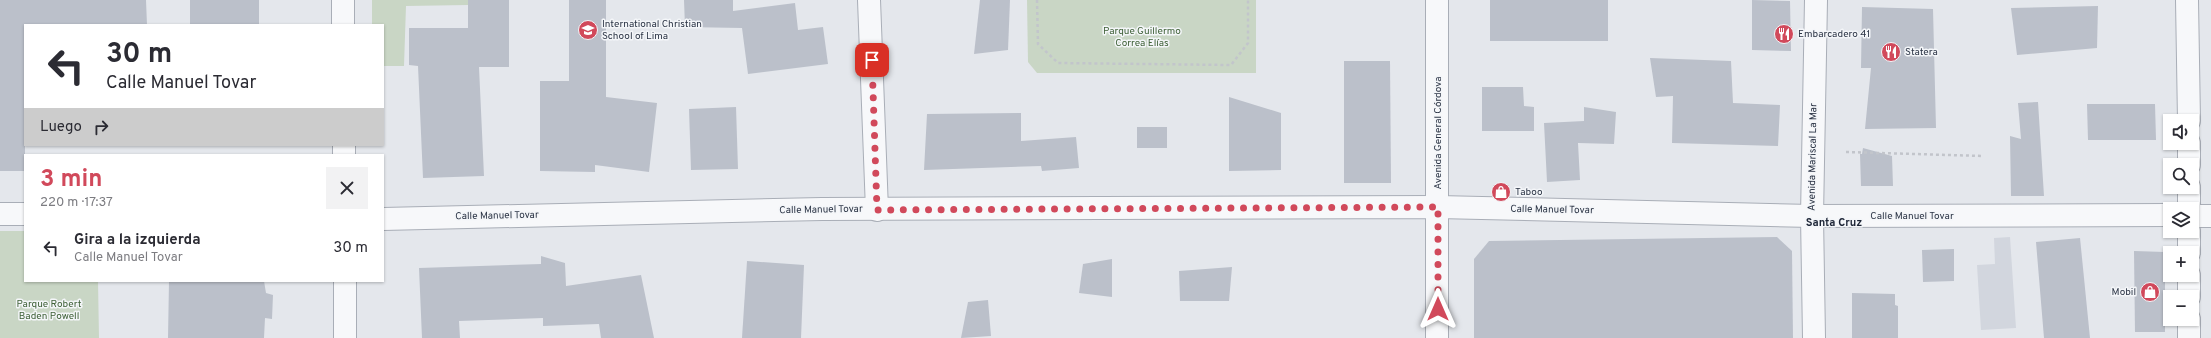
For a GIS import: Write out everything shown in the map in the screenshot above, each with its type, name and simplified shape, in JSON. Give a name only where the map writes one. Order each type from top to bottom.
[{"type":"street","points":[[343,0],[343,24]]},
{"type":"street","points":[[869,0],[877,210]]},
{"type":"street","name":"Avenida General Córdova","points":[[1437,0],[1437,338]]},
{"type":"street","name":"Avenida Mariscal La Mar","points":[[1814,338],[1812,216],[1816,0]]},
{"type":"street","points":[[2187,0],[2188,114]]},
{"type":"street","name":"Calle Manuel Tovar","points":[[384,219],[877,210],[1438,207],[1812,216],[2163,215]]},
{"type":"street","points":[[0,214],[24,214]]},
{"type":"street","points":[[2199,216],[2211,216]]},
{"type":"street","points":[[345,282],[345,338]]},
{"type":"street","points":[[2189,326],[2189,338]]},
{"type":"path","points":[[1038,0],[1038,44],[1058,63],[1231,65],[1248,44],[1248,0]]},
{"type":"path","points":[[1846,152],[1983,156]]},
{"type":"shaded area","points":[[2010,237],[2016,328],[1981,330],[1977,265],[1995,264],[1994,238]]},
{"type":"green space","points":[[372,0],[468,0],[468,5],[406,6],[404,66],[384,66],[384,24],[372,24]]},
{"type":"green space","name":"Parque Guillermo Correa Elías","points":[[1027,0],[1256,0],[1256,73],[1037,73],[1028,62]]},
{"type":"green space","name":"Parque Robert Baden Powell","points":[[0,231],[24,231],[24,282],[98,282],[99,338],[0,338]]},
{"type":"building","points":[[0,0],[146,0],[147,24],[24,24],[24,171],[0,171]]},
{"type":"building","points":[[190,0],[259,0],[259,24],[190,24]]},
{"type":"building","points":[[468,0],[509,0],[509,67],[479,67],[484,176],[423,178],[418,66],[409,65],[409,28],[468,28]]},
{"type":"building","points":[[569,0],[606,0],[606,97],[657,103],[649,172],[595,165],[595,172],[540,171],[540,81],[569,81]]},
{"type":"building","points":[[684,0],[733,0],[733,11],[795,3],[798,30],[823,27],[828,64],[748,74],[742,28],[685,27]]},
{"type":"building","points":[[980,0],[1010,0],[1008,50],[974,54]]},
{"type":"building","points":[[1490,0],[1608,0],[1608,41],[1490,41]]},
{"type":"building","points":[[1752,0],[1790,1],[1791,51],[1752,50]]},
{"type":"building","points":[[2098,6],[2097,48],[2017,55],[2011,8]]},
{"type":"building","points":[[1862,7],[1933,9],[1936,128],[1865,129],[1871,68],[1861,68]]},
{"type":"building","points":[[1650,58],[1731,61],[1733,103],[1780,105],[1778,146],[1672,143],[1673,96],[1656,97]]},
{"type":"building","points":[[1344,61],[1390,61],[1391,183],[1344,183]]},
{"type":"building","points":[[1482,87],[1523,87],[1524,106],[1534,107],[1534,131],[1482,131]]},
{"type":"building","points":[[1229,97],[1281,113],[1281,170],[1229,171]]},
{"type":"building","points":[[2038,102],[2044,196],[2011,196],[2010,136],[2021,139],[2018,103]]},
{"type":"building","points":[[2087,104],[2155,104],[2156,140],[2088,140]]},
{"type":"building","points":[[736,107],[738,169],[691,170],[689,109]]},
{"type":"building","points":[[1584,107],[1616,112],[1614,144],[1578,143],[1580,180],[1547,182],[1544,123],[1584,121]]},
{"type":"building","points":[[1021,113],[1021,141],[1076,137],[1079,168],[1042,171],[1041,166],[924,170],[927,114]]},
{"type":"building","points":[[1137,127],[1167,127],[1167,148],[1137,148]]},
{"type":"building","points":[[1863,148],[1892,156],[1893,186],[1861,186],[1860,154],[1862,154]]},
{"type":"building","points":[[1777,237],[1792,251],[1793,338],[1474,338],[1474,259],[1489,241]]},
{"type":"building","points":[[2080,238],[2090,338],[2044,338],[2036,242]]},
{"type":"building","points":[[1954,249],[1954,281],[1923,282],[1922,250]]},
{"type":"building","name":"Mobil","points":[[2134,251],[2163,252],[2163,282],[2165,282],[2165,290],[2163,290],[2163,326],[2165,326],[2165,332],[2135,332]]},
{"type":"building","points":[[541,256],[565,263],[566,286],[641,275],[654,338],[601,338],[599,324],[543,326],[543,318],[459,321],[460,338],[422,338],[419,268],[541,264]]},
{"type":"building","points":[[1112,259],[1112,297],[1079,293],[1083,264]]},
{"type":"building","points":[[747,261],[804,265],[801,338],[742,338]]},
{"type":"building","points":[[1232,267],[1229,301],[1180,301],[1179,271]]},
{"type":"building","points":[[169,282],[264,282],[266,293],[273,295],[272,319],[265,318],[264,338],[168,338]]},
{"type":"building","points":[[1852,293],[1895,294],[1895,305],[1898,306],[1898,338],[1852,338]]},
{"type":"building","points":[[988,300],[991,336],[961,338],[968,302]]},
{"type":"place","name":"International Christian School of Lima","points":[[588,30]]},
{"type":"place","name":"Embarcadero 41","points":[[1784,34]]},
{"type":"place","name":"Statera","points":[[1891,52]]},
{"type":"place","name":"Taboo","points":[[1501,192]]},
{"type":"place","name":"Mobil","points":[[2150,292]]},
{"type":"district","name":"Santa Cruz","points":[[1834,223]]},
{"type":"route","points":[[872,60],[877,210],[1438,207],[1438,309]]}]
